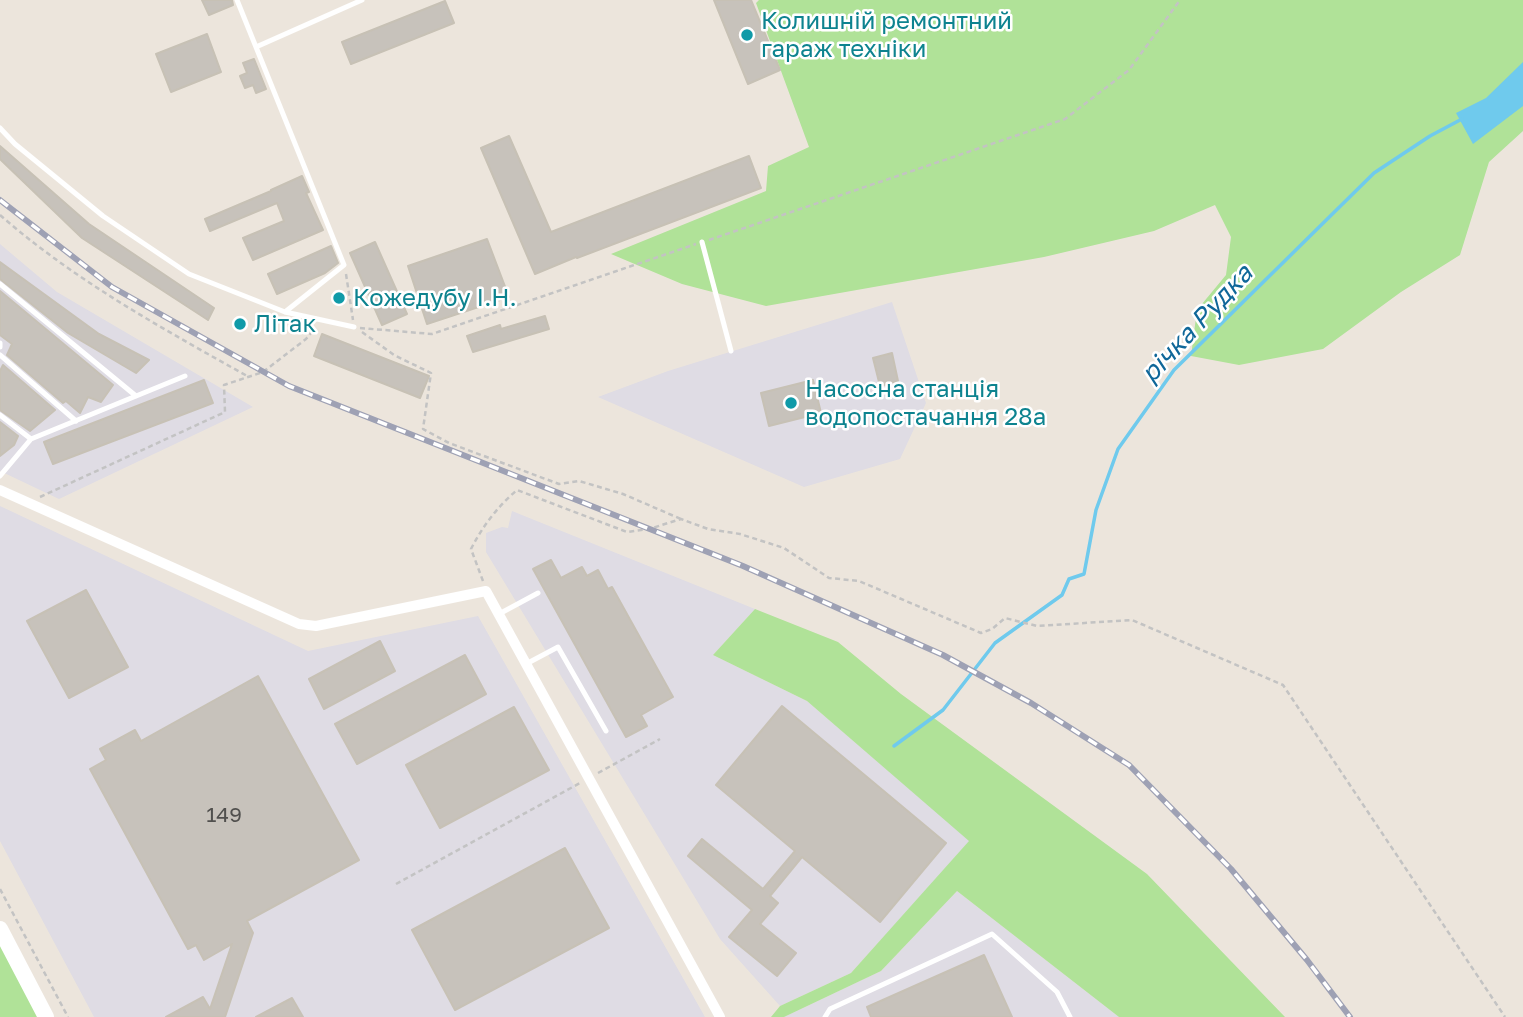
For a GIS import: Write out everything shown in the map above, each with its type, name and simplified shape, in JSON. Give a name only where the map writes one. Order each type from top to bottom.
[{"type":"main road","points":[[0,929],[46,1017]]},
{"type":"street","points":[[0,490],[299,624],[316,626],[486,591],[719,1016]]},
{"type":"lane","points":[[237,0],[344,265],[285,312]]},
{"type":"lane","points":[[256,47],[362,0]]},
{"type":"lane","points":[[0,128],[15,144],[103,216],[189,274],[285,312],[354,327]]},
{"type":"lane","points":[[702,242],[731,351]]},
{"type":"lane","points":[[0,284],[136,396]]},
{"type":"lane","points":[[0,355],[76,421]]},
{"type":"lane","points":[[0,476],[31,439],[185,376]]},
{"type":"lane","points":[[0,415],[31,439]]},
{"type":"lane","points":[[499,614],[538,593]]},
{"type":"lane","points":[[526,664],[558,648],[606,731]]},
{"type":"lane","points":[[825,1017],[830,1009],[992,934],[1057,992],[1070,1017]]},
{"type":"path","points":[[354,327],[432,334],[1065,119],[1129,70],[1180,0]]},
{"type":"path","points":[[0,215],[30,241],[154,324],[249,377]]},
{"type":"path","points":[[344,265],[354,327],[394,355],[430,373],[423,429],[449,443],[559,484],[579,481],[623,494],[708,529],[740,534],[784,548],[829,578],[859,581],[981,633],[992,629],[1005,618],[1037,626],[1132,620],[1283,685],[1504,1017]]},
{"type":"path","points":[[27,503],[225,412],[224,385],[264,372],[306,339],[322,320]]},
{"type":"path","points":[[486,591],[471,549],[478,535],[505,500],[517,490],[627,532],[649,529],[681,519]]},
{"type":"path","points":[[396,884],[660,739]]},
{"type":"path","points":[[0,889],[68,1017]]},
{"type":"shaded area","points":[[0,244],[57,292],[253,407],[59,499],[0,471]]},
{"type":"shaded area","points":[[892,302],[926,403],[900,459],[804,487],[598,397],[668,371]]},
{"type":"shaded area","points":[[0,506],[308,651],[478,616],[705,1017],[94,1017],[0,841]]},
{"type":"shaded area","points":[[512,511],[755,609],[713,655],[807,701],[970,841],[851,973],[780,1006],[720,939],[486,552],[486,533],[502,527],[508,528]]},
{"type":"shaded area","points":[[957,891],[1119,1017],[784,1017],[881,971]]},
{"type":"green space","points":[[759,0],[1523,0],[1523,131],[1489,162],[1460,255],[1401,292],[1323,349],[1239,365],[1191,356],[1197,310],[1226,275],[1231,237],[1215,205],[1154,231],[1044,257],[766,306],[682,284],[611,254],[766,191],[768,166],[809,147],[756,3]]},
{"type":"green space","points":[[755,609],[838,642],[901,694],[1147,874],[1285,1017],[1119,1017],[957,891],[881,971],[784,1017],[771,1017],[780,1006],[851,973],[969,841],[807,701],[713,655]]},
{"type":"green space","points":[[0,944],[38,1017],[0,1017]]},
{"type":"water","points":[[1523,62],[1523,106],[1473,144],[1456,113],[1486,98]]},
{"type":"building","points":[[202,0],[232,0],[233,5],[209,15]]},
{"type":"building","name":"Колишній ремонтний гараж техніки","points":[[714,0],[751,0],[780,70],[748,84]]},
{"type":"building","points":[[445,1],[454,23],[351,64],[342,42]]},
{"type":"building","points":[[207,34],[221,72],[171,92],[156,54]]},
{"type":"building","points":[[254,59],[266,89],[256,93],[253,85],[245,88],[240,76],[247,73],[243,63]]},
{"type":"building","points":[[509,136],[551,232],[749,156],[761,188],[535,274],[481,148]]},
{"type":"building","points":[[0,146],[89,224],[214,308],[208,320],[82,238],[0,159]]},
{"type":"building","points":[[302,176],[309,192],[306,193],[323,230],[253,260],[243,238],[284,221],[277,203],[210,231],[205,219]]},
{"type":"building","points":[[487,239],[509,297],[427,324],[408,266]]},
{"type":"building","points":[[375,242],[407,314],[382,325],[350,253]]},
{"type":"building","points":[[331,246],[338,263],[325,273],[277,294],[268,274]]},
{"type":"building","points":[[0,262],[99,334],[149,360],[136,373],[68,333],[0,279]]},
{"type":"building","points":[[0,291],[113,385],[101,402],[88,397],[80,413],[66,401],[63,403],[7,355],[12,344],[0,335]]},
{"type":"building","points":[[545,316],[549,329],[473,352],[467,336],[500,325],[501,329]]},
{"type":"building","points":[[322,334],[429,376],[420,398],[314,356]]},
{"type":"building","points":[[892,353],[898,381],[880,386],[873,358]]},
{"type":"building","points":[[3,365],[55,410],[30,431],[0,410],[0,371]]},
{"type":"building","points":[[204,380],[213,403],[53,464],[44,442]]},
{"type":"building","name":"Насосна станція водопостачання 28а","points":[[813,380],[821,413],[769,426],[761,393]]},
{"type":"building","points":[[0,422],[18,436],[14,445],[0,456]]},
{"type":"building","points":[[551,560],[561,578],[582,567],[587,576],[598,570],[608,589],[612,587],[673,697],[641,715],[647,726],[626,737],[533,569]]},
{"type":"building","points":[[86,590],[128,667],[69,698],[27,621]]},
{"type":"building","points":[[380,641],[395,671],[324,709],[309,679]]},
{"type":"building","points":[[465,655],[486,694],[357,764],[335,724]]},
{"type":"building","points":[[258,676],[359,860],[247,921],[253,933],[225,1017],[166,1017],[203,997],[210,1009],[232,944],[204,960],[196,945],[188,949],[90,769],[106,760],[100,749],[135,730],[141,741]]},
{"type":"building","points":[[782,706],[946,843],[880,922],[802,857],[770,896],[778,903],[760,924],[796,953],[777,976],[729,937],[752,910],[688,856],[702,839],[763,889],[795,851],[716,785]]},
{"type":"building","points":[[514,707],[549,770],[440,828],[406,765]]},
{"type":"building","points":[[565,848],[609,928],[455,1010],[412,930]]},
{"type":"building","points":[[984,955],[1012,1017],[871,1017],[867,1007]]},
{"type":"building","points":[[292,998],[303,1017],[256,1017]]},
{"type":"waterway","name":"річка Рудка","points":[[894,746],[943,710],[995,643],[1062,595],[1069,579],[1084,574],[1096,510],[1118,449],[1174,370],[1374,173],[1430,136],[1462,119]]},
{"type":"railway","points":[[0,200],[112,287],[289,386],[743,566],[943,655],[1031,703],[1129,765],[1231,869],[1307,960],[1350,1017]]},
{"type":"place","name":"Колишній ремонтний гараж техніки","points":[[747,35]]},
{"type":"place","name":"Кожедубу І.Н.","points":[[339,298]]},
{"type":"place","name":"Літак","points":[[240,324]]},
{"type":"place","name":"Насосна станція водопостачання 28а","points":[[791,403]]}]
